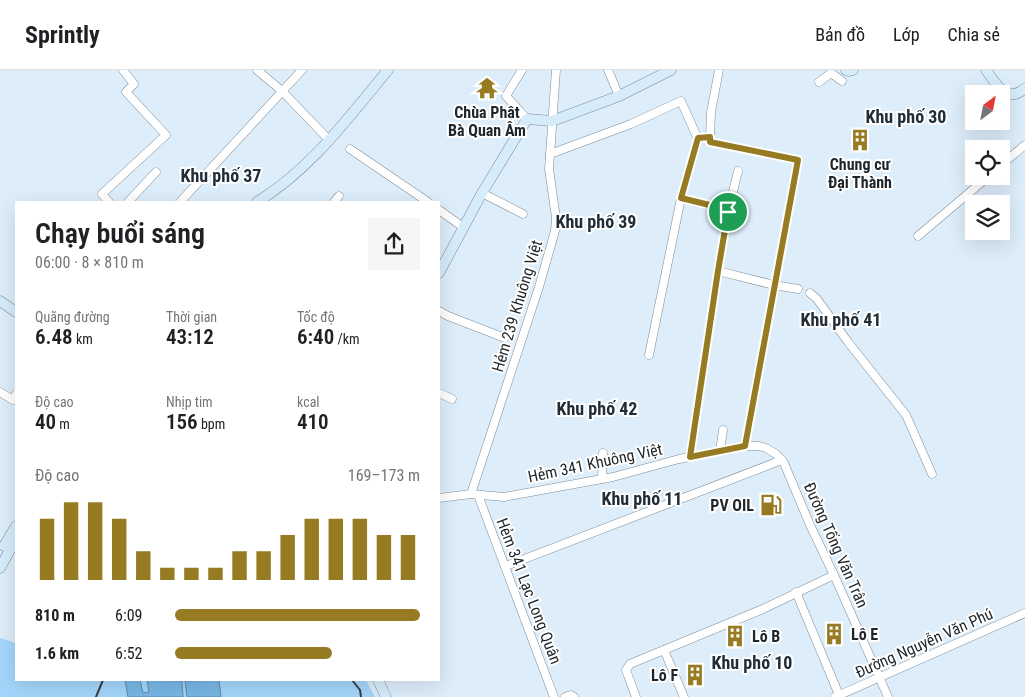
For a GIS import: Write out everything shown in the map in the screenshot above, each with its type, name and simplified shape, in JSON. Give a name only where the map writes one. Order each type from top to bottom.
[{"type":"street","points":[[108,201],[102,194],[166,135],[126,92],[134,84],[123,70]]},
{"type":"street","points":[[257,70],[337,136]]},
{"type":"street","points":[[181,201],[302,70]]},
{"type":"street","points":[[259,201],[282,187],[337,136],[388,70]]},
{"type":"street","points":[[268,201],[295,182],[395,70]]},
{"type":"street","points":[[522,70],[506,96],[527,119],[552,120],[619,96],[672,70]]},
{"type":"street","name":"Hẻm 239 Khuông Việt","points":[[474,495],[555,231],[556,218],[549,169],[556,70]]},
{"type":"street","points":[[608,70],[619,96]]},
{"type":"street","points":[[719,70],[711,112],[710,142],[798,160],[745,446]]},
{"type":"street","points":[[846,70],[853,70]]},
{"type":"street","points":[[986,70],[995,82],[1011,96],[1019,94],[1025,88]]},
{"type":"street","points":[[819,82],[831,73],[842,81]]},
{"type":"street","points":[[550,154],[631,124],[681,100],[698,138],[681,198],[649,355]]},
{"type":"street","points":[[440,267],[527,119]]},
{"type":"street","points":[[698,138],[710,137]]},
{"type":"street","points":[[1010,158],[1025,145]]},
{"type":"street","points":[[350,149],[427,201]]},
{"type":"street","points":[[690,457],[718,271],[728,212],[738,171]]},
{"type":"street","points":[[129,201],[156,172]]},
{"type":"street","points":[[918,236],[978,185]]},
{"type":"street","points":[[482,194],[523,214]]},
{"type":"street","points":[[681,198],[726,209],[728,212]]},
{"type":"street","points":[[440,211],[463,227]]},
{"type":"street","points":[[718,271],[798,289]]},
{"type":"street","points":[[810,293],[817,299],[848,342],[906,415],[932,474]]},
{"type":"street","points":[[0,301],[15,310]]},
{"type":"street","points":[[440,312],[505,338]]},
{"type":"street","points":[[0,392],[13,400],[15,396]]},
{"type":"street","points":[[440,393],[452,399]]},
{"type":"street","points":[[720,451],[722,430]]},
{"type":"street","name":"Hẻm 341 Khuông Việt","points":[[440,498],[474,495],[504,497],[602,479],[690,457],[745,446],[766,448],[782,460]]},
{"type":"street","points":[[602,479],[603,453]]},
{"type":"street","points":[[506,566],[782,460]]},
{"type":"street","name":"Đường Tống Văn Trân","points":[[782,460],[888,697]]},
{"type":"street","name":"Hẻm 341 Lạc Long Quân","points":[[474,495],[506,566],[554,697]]},
{"type":"street","points":[[0,554],[15,528]]},
{"type":"street","points":[[0,568],[15,541]]},
{"type":"street","points":[[636,697],[627,676],[626,667],[630,664],[763,609],[834,575]]},
{"type":"street","points":[[796,592],[837,696]]},
{"type":"street","name":"Đường Nguyễn Văn Phú","points":[[837,696],[1025,613]]},
{"type":"street","points":[[664,650],[684,697]]},
{"type":"street","points":[[378,681],[386,697]]},
{"type":"street","points":[[565,697],[571,695],[574,697]]},
{"type":"shaded area","points":[[0,638],[15,643],[15,681],[367,681],[375,697],[0,697]]},
{"type":"shaded area","points":[[125,681],[140,681],[143,693],[149,692],[147,681],[182,681],[183,697],[128,697]]},
{"type":"shaded area","points":[[185,681],[219,681],[221,697],[187,697]]},
{"type":"railway","points":[[96,697],[103,681]]},
{"type":"railway","points":[[353,681],[360,690],[361,697]]},
{"type":"place","name":"Chùa Phật Bà Quan Âm","points":[[487,88]]},
{"type":"place","name":"Chung cư Đại Thành","points":[[860,140]]},
{"type":"place","name":"PV OIL","points":[[771,505]]},
{"type":"place","name":"Lô E","points":[[834,634]]},
{"type":"place","name":"Lô B","points":[[735,636]]},
{"type":"place","name":"Lô F","points":[[695,675]]},
{"type":"district","name":"Khu phố 30","points":[[906,116]]},
{"type":"district","name":"Khu phố 37","points":[[221,175]]},
{"type":"district","name":"Khu phố 39","points":[[596,221]]},
{"type":"district","name":"Khu phố 41","points":[[841,319]]},
{"type":"district","name":"Khu phố 42","points":[[597,408]]},
{"type":"district","name":"Khu phố 11","points":[[642,498]]},
{"type":"district","name":"Khu phố 10","points":[[752,662]]},
{"type":"route","points":[[710,137],[710,142],[798,160],[745,446],[690,457],[728,212],[726,209],[681,198],[698,138],[710,137]]}]
